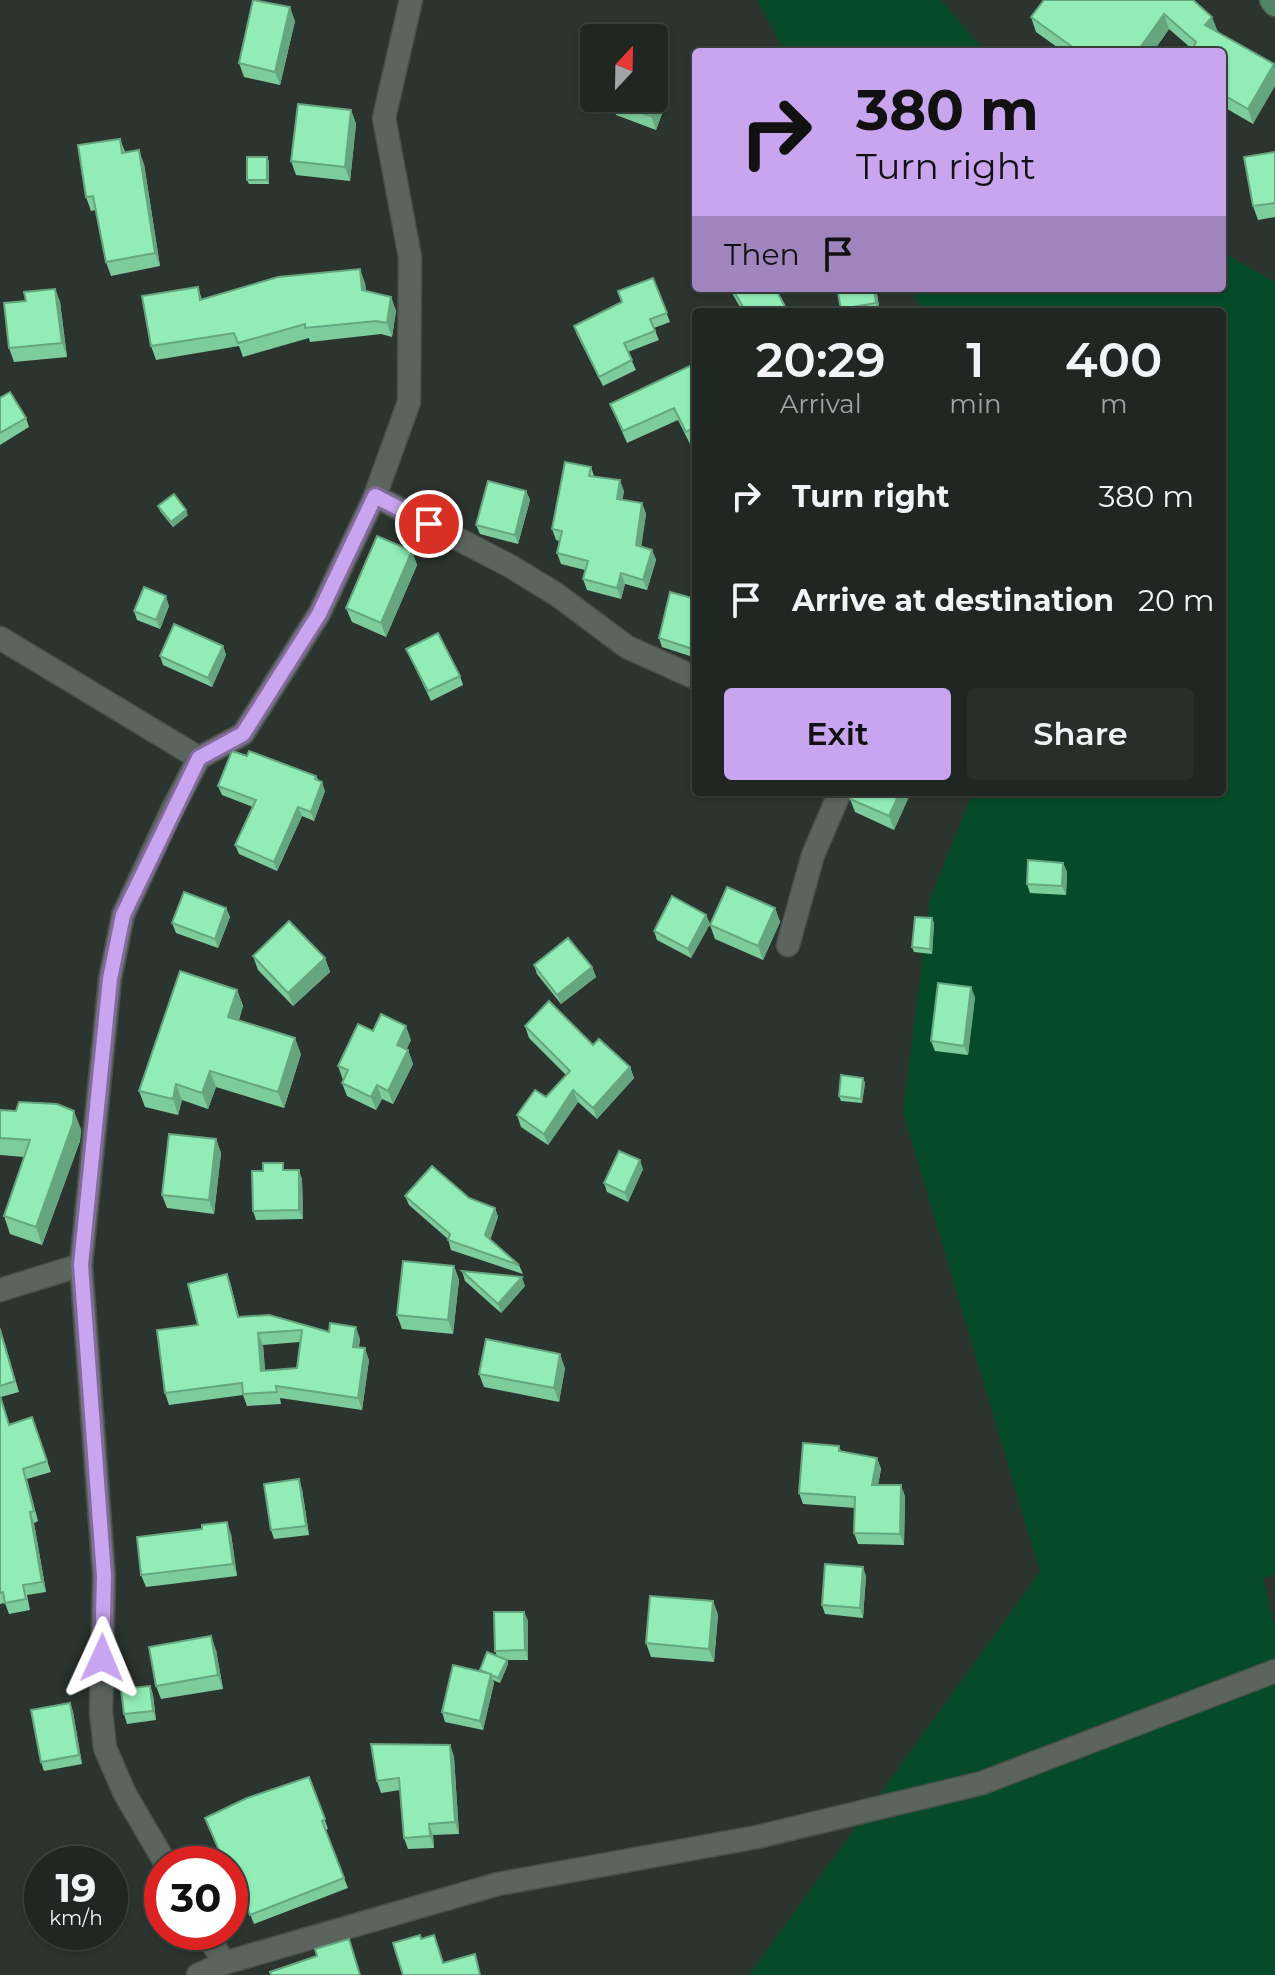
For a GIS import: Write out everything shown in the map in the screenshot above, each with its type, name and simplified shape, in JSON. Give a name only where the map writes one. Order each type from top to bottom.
[{"type":"street","points":[[155,1846],[125,1794],[105,1748],[101,1712],[104,1576],[81,1265],[110,979],[123,915],[199,758],[243,734],[319,614],[375,496],[409,402],[410,257],[384,118],[411,0]]},
{"type":"street","points":[[375,496],[510,566],[556,594],[627,647],[692,676]]},
{"type":"street","points":[[0,638],[199,758]]},
{"type":"street","points":[[788,945],[813,855],[838,796]]},
{"type":"street","points":[[0,1290],[81,1265]]},
{"type":"street","points":[[198,1975],[224,1963],[498,1884],[757,1837],[982,1783],[1275,1671]]},
{"type":"street","points":[[216,1950],[224,1963]]},
{"type":"green space","points":[[757,0],[941,0],[982,48],[783,48]]},
{"type":"green space","points":[[1226,254],[1275,282],[1275,1574],[1263,1578],[1275,1629],[1275,1975],[749,1975],[1040,1572],[903,1112],[930,899],[971,796],[1226,796],[1226,308],[921,308],[912,292],[1226,292]]},
{"type":"building","points":[[253,0],[290,7],[275,72],[239,63]]},
{"type":"building","points":[[1044,0],[1193,0],[1212,17],[1205,25],[1274,64],[1248,109],[1226,96],[1226,48],[1193,48],[1196,42],[1164,14],[1140,48],[1074,48],[1031,17]]},
{"type":"building","points":[[298,104],[351,110],[345,167],[291,161]]},
{"type":"building","points":[[120,139],[122,153],[139,150],[155,253],[106,262],[93,196],[86,197],[78,145]]},
{"type":"building","points":[[1275,152],[1275,203],[1253,206],[1244,157]]},
{"type":"building","points":[[247,157],[267,157],[267,180],[247,180]]},
{"type":"building","points":[[360,269],[362,290],[391,297],[387,323],[376,321],[305,328],[305,324],[238,343],[234,333],[151,346],[142,296],[198,287],[200,300],[278,277]]},
{"type":"building","points":[[653,278],[667,313],[650,319],[655,331],[624,343],[632,360],[599,377],[574,326],[622,302],[618,291]]},
{"type":"building","points":[[55,289],[62,343],[9,348],[4,303],[26,301],[24,292]]},
{"type":"building","points":[[734,292],[777,292],[786,308],[744,308]]},
{"type":"building","points":[[838,292],[875,292],[876,303],[841,308]]},
{"type":"building","points":[[692,365],[692,429],[686,432],[674,408],[623,431],[610,404]]},
{"type":"building","points":[[10,392],[26,418],[0,433],[0,398]]},
{"type":"building","points":[[565,462],[591,467],[589,476],[620,480],[617,499],[642,503],[636,545],[652,550],[643,580],[621,573],[617,588],[583,579],[588,561],[557,553],[562,531],[552,529]]},
{"type":"building","points":[[488,481],[526,491],[515,535],[476,525]]},
{"type":"building","points":[[174,494],[186,510],[171,522],[158,506]]},
{"type":"building","points":[[377,536],[412,551],[381,623],[346,608]]},
{"type":"building","points":[[144,587],[166,596],[156,620],[134,611]]},
{"type":"building","points":[[670,592],[692,598],[692,649],[659,638]]},
{"type":"building","points":[[174,624],[223,646],[208,678],[160,656]]},
{"type":"building","points":[[438,633],[460,676],[428,691],[406,649]]},
{"type":"building","points":[[232,751],[247,756],[249,751],[316,776],[315,779],[322,782],[311,812],[298,807],[274,862],[235,845],[256,800],[218,786]]},
{"type":"building","points":[[851,796],[898,796],[889,816],[850,799]]},
{"type":"building","points":[[1028,860],[1063,863],[1062,886],[1027,884]]},
{"type":"building","points":[[727,887],[775,908],[758,946],[710,925]]},
{"type":"building","points":[[184,892],[226,908],[215,939],[172,923]]},
{"type":"building","points":[[672,896],[706,915],[688,949],[654,931]]},
{"type":"building","points":[[915,917],[932,918],[930,949],[912,947]]},
{"type":"building","points":[[289,921],[325,958],[288,993],[253,956]]},
{"type":"building","points":[[568,938],[592,967],[557,995],[534,965]]},
{"type":"building","points":[[180,971],[237,990],[228,1017],[295,1038],[278,1092],[210,1071],[202,1093],[176,1084],[173,1099],[139,1091]]},
{"type":"building","points":[[938,983],[971,987],[964,1046],[931,1041]]},
{"type":"building","points":[[549,1001],[593,1045],[599,1039],[630,1067],[593,1108],[573,1090],[544,1134],[517,1115],[535,1090],[546,1097],[570,1071],[525,1026]]},
{"type":"building","points":[[381,1014],[406,1026],[397,1045],[408,1050],[388,1091],[377,1085],[371,1097],[342,1083],[348,1070],[338,1066],[358,1024],[373,1031]]},
{"type":"building","points":[[841,1075],[863,1078],[861,1099],[839,1096]]},
{"type":"building","points":[[19,1102],[57,1104],[74,1111],[73,1123],[36,1227],[4,1216],[30,1140],[0,1138],[0,1110],[16,1111]]},
{"type":"building","points":[[169,1134],[216,1139],[209,1200],[162,1195]]},
{"type":"building","points":[[619,1151],[640,1160],[625,1193],[604,1183]]},
{"type":"building","points":[[263,1163],[283,1163],[283,1170],[299,1170],[299,1210],[253,1211],[252,1171],[263,1171]]},
{"type":"building","points":[[432,1166],[469,1198],[495,1208],[485,1235],[519,1265],[448,1240],[450,1234],[405,1196]]},
{"type":"building","points":[[403,1261],[454,1266],[448,1320],[397,1315]]},
{"type":"building","points":[[462,1271],[522,1277],[498,1304]]},
{"type":"building","points":[[227,1274],[238,1317],[269,1315],[329,1332],[330,1323],[356,1327],[353,1347],[365,1348],[358,1398],[276,1386],[277,1392],[243,1394],[242,1383],[165,1393],[157,1330],[198,1325],[188,1284]],"holes":[[[302,1330],[297,1368],[261,1371],[258,1333]]]},
{"type":"building","points":[[0,1330],[15,1381],[0,1386]]},
{"type":"building","points":[[486,1339],[560,1354],[554,1388],[479,1374]]},
{"type":"building","points":[[0,1396],[9,1425],[32,1417],[47,1461],[23,1469],[34,1511],[30,1512],[42,1582],[23,1585],[26,1599],[5,1603],[3,1592],[0,1593]]},
{"type":"building","points":[[803,1443],[839,1446],[839,1451],[877,1458],[872,1485],[901,1485],[900,1534],[854,1533],[855,1497],[799,1493]]},
{"type":"building","points":[[299,1479],[306,1526],[271,1530],[264,1484]]},
{"type":"building","points":[[227,1522],[233,1564],[141,1575],[137,1537],[202,1529],[202,1525]]},
{"type":"building","points":[[825,1564],[863,1567],[860,1608],[822,1605]]},
{"type":"building","points":[[650,1596],[713,1601],[709,1649],[646,1643]]},
{"type":"building","points":[[494,1612],[524,1612],[525,1650],[495,1651]]},
{"type":"building","points":[[211,1636],[218,1675],[156,1686],[149,1647]]},
{"type":"building","points":[[487,1652],[507,1660],[498,1678],[480,1670]]},
{"type":"building","points":[[453,1665],[491,1674],[480,1721],[442,1712]]},
{"type":"building","points":[[150,1686],[153,1711],[124,1714],[121,1689]]},
{"type":"building","points":[[70,1703],[79,1755],[41,1762],[31,1710]]},
{"type":"building","points":[[371,1744],[450,1745],[455,1822],[429,1824],[430,1836],[404,1838],[399,1778],[377,1781]]},
{"type":"building","points":[[309,1777],[344,1878],[250,1915],[248,1846],[217,1846],[205,1818],[247,1798]]},
{"type":"building","points":[[420,1935],[421,1939],[434,1935],[443,1963],[475,1954],[480,1975],[403,1975],[393,1943]]},
{"type":"building","points":[[349,1939],[360,1975],[271,1975],[270,1972],[317,1956],[315,1949]]},
{"type":"route","points":[[102,1658],[104,1576],[81,1265],[110,979],[123,915],[199,758],[243,734],[319,614],[375,496],[429,524]]}]
